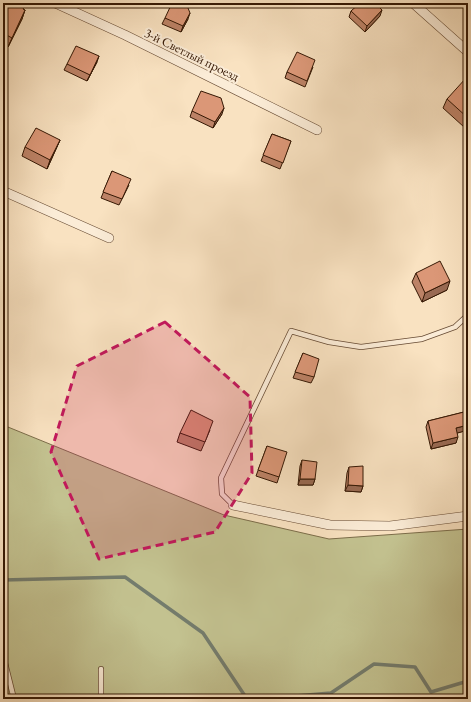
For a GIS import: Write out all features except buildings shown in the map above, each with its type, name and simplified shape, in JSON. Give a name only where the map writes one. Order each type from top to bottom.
[{"type":"street","name":"3-й Светлый проезд","points":[[55,3],[125,35],[318,130]]},
{"type":"street","points":[[413,3],[468,52]]},
{"type":"street","points":[[3,190],[109,238]]},
{"type":"street","points":[[233,505],[330,525],[390,526],[468,516]]},
{"type":"lane","points":[[233,505],[222,494],[221,478],[291,331],[328,342],[361,347],[422,339],[455,327],[468,315]]},
{"type":"lane","points":[[3,655],[14,699]]},
{"type":"lane","points":[[101,669],[102,699]]},
{"type":"highlighted area","points":[[165,322],[250,397],[252,473],[215,532],[99,559],[51,452],[77,366]]},
{"type":"shaded area","points":[[3,425],[224,515],[329,539],[468,529],[468,699],[3,699]]},
{"type":"waterway","points":[[3,580],[125,577],[203,633],[247,699]]},
{"type":"waterway","points":[[260,699],[331,693],[374,664],[415,667],[431,692],[468,681]]}]
